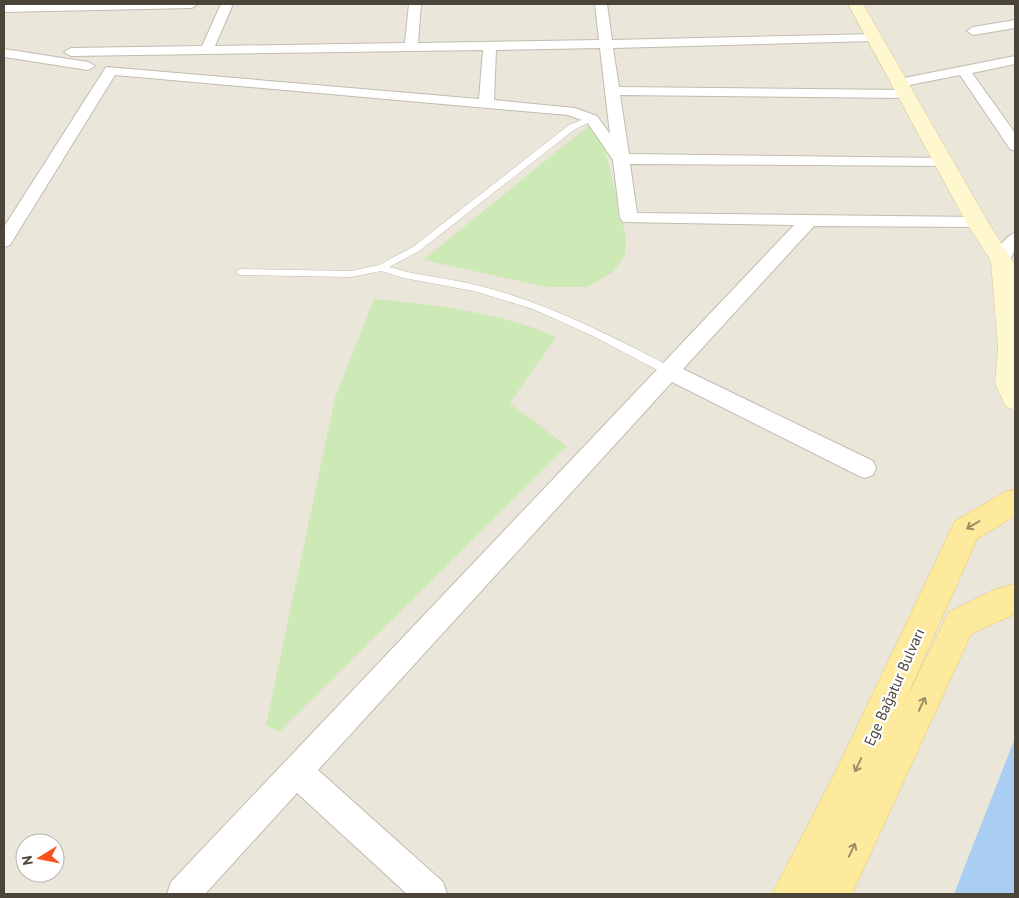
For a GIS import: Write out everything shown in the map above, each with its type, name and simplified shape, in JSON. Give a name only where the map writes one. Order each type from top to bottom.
[{"type":"main road","points":[[855,4],[977,222],[1015,282]]},
{"type":"main road","points":[[1001,258],[1010,348],[1008,383],[1015,400]]},
{"type":"main road","name":"Ege Bağatur Bulvarı","points":[[792,894],[849,784],[966,530],[1015,501]]},
{"type":"main road","points":[[831,894],[960,623],[1008,600],[1015,599]]},
{"type":"street","points":[[4,8],[192,4]]},
{"type":"street","points":[[207,50],[227,4]]},
{"type":"street","points":[[411,47],[415,4]]},
{"type":"street","points":[[601,4],[629,218],[977,222]]},
{"type":"street","points":[[973,31],[1015,24]]},
{"type":"street","points":[[71,52],[606,44],[873,37]]},
{"type":"street","points":[[486,104],[490,46]]},
{"type":"street","points":[[4,54],[111,70],[570,111],[592,119],[621,159]]},
{"type":"street","points":[[612,91],[902,88],[963,70],[1015,60]]},
{"type":"street","points":[[4,241],[111,70]]},
{"type":"street","points":[[963,70],[1004,127],[1015,146]]},
{"type":"street","points":[[621,159],[944,163]]},
{"type":"street","points":[[184,894],[809,220]]},
{"type":"street","points":[[1001,258],[1015,239]]},
{"type":"street","points":[[669,371],[865,468]]},
{"type":"street","points":[[296,772],[431,894]]},
{"type":"lane","points":[[241,272],[351,274],[381,268],[416,250],[572,127],[592,119]]},
{"type":"lane","points":[[381,268],[404,275],[475,288],[536,307],[597,333],[669,371]]},
{"type":"shaded area","points":[[4,4],[1015,4],[1015,894],[4,894]]},
{"type":"green space","points":[[587,127],[600,128],[626,237],[625,255],[613,272],[587,287],[547,287],[423,260]]},
{"type":"green space","points":[[374,299],[467,311],[513,321],[556,337],[510,403],[567,446],[279,732],[266,725],[335,398]]},
{"type":"water","points":[[1015,738],[1015,894],[954,894]]}]
